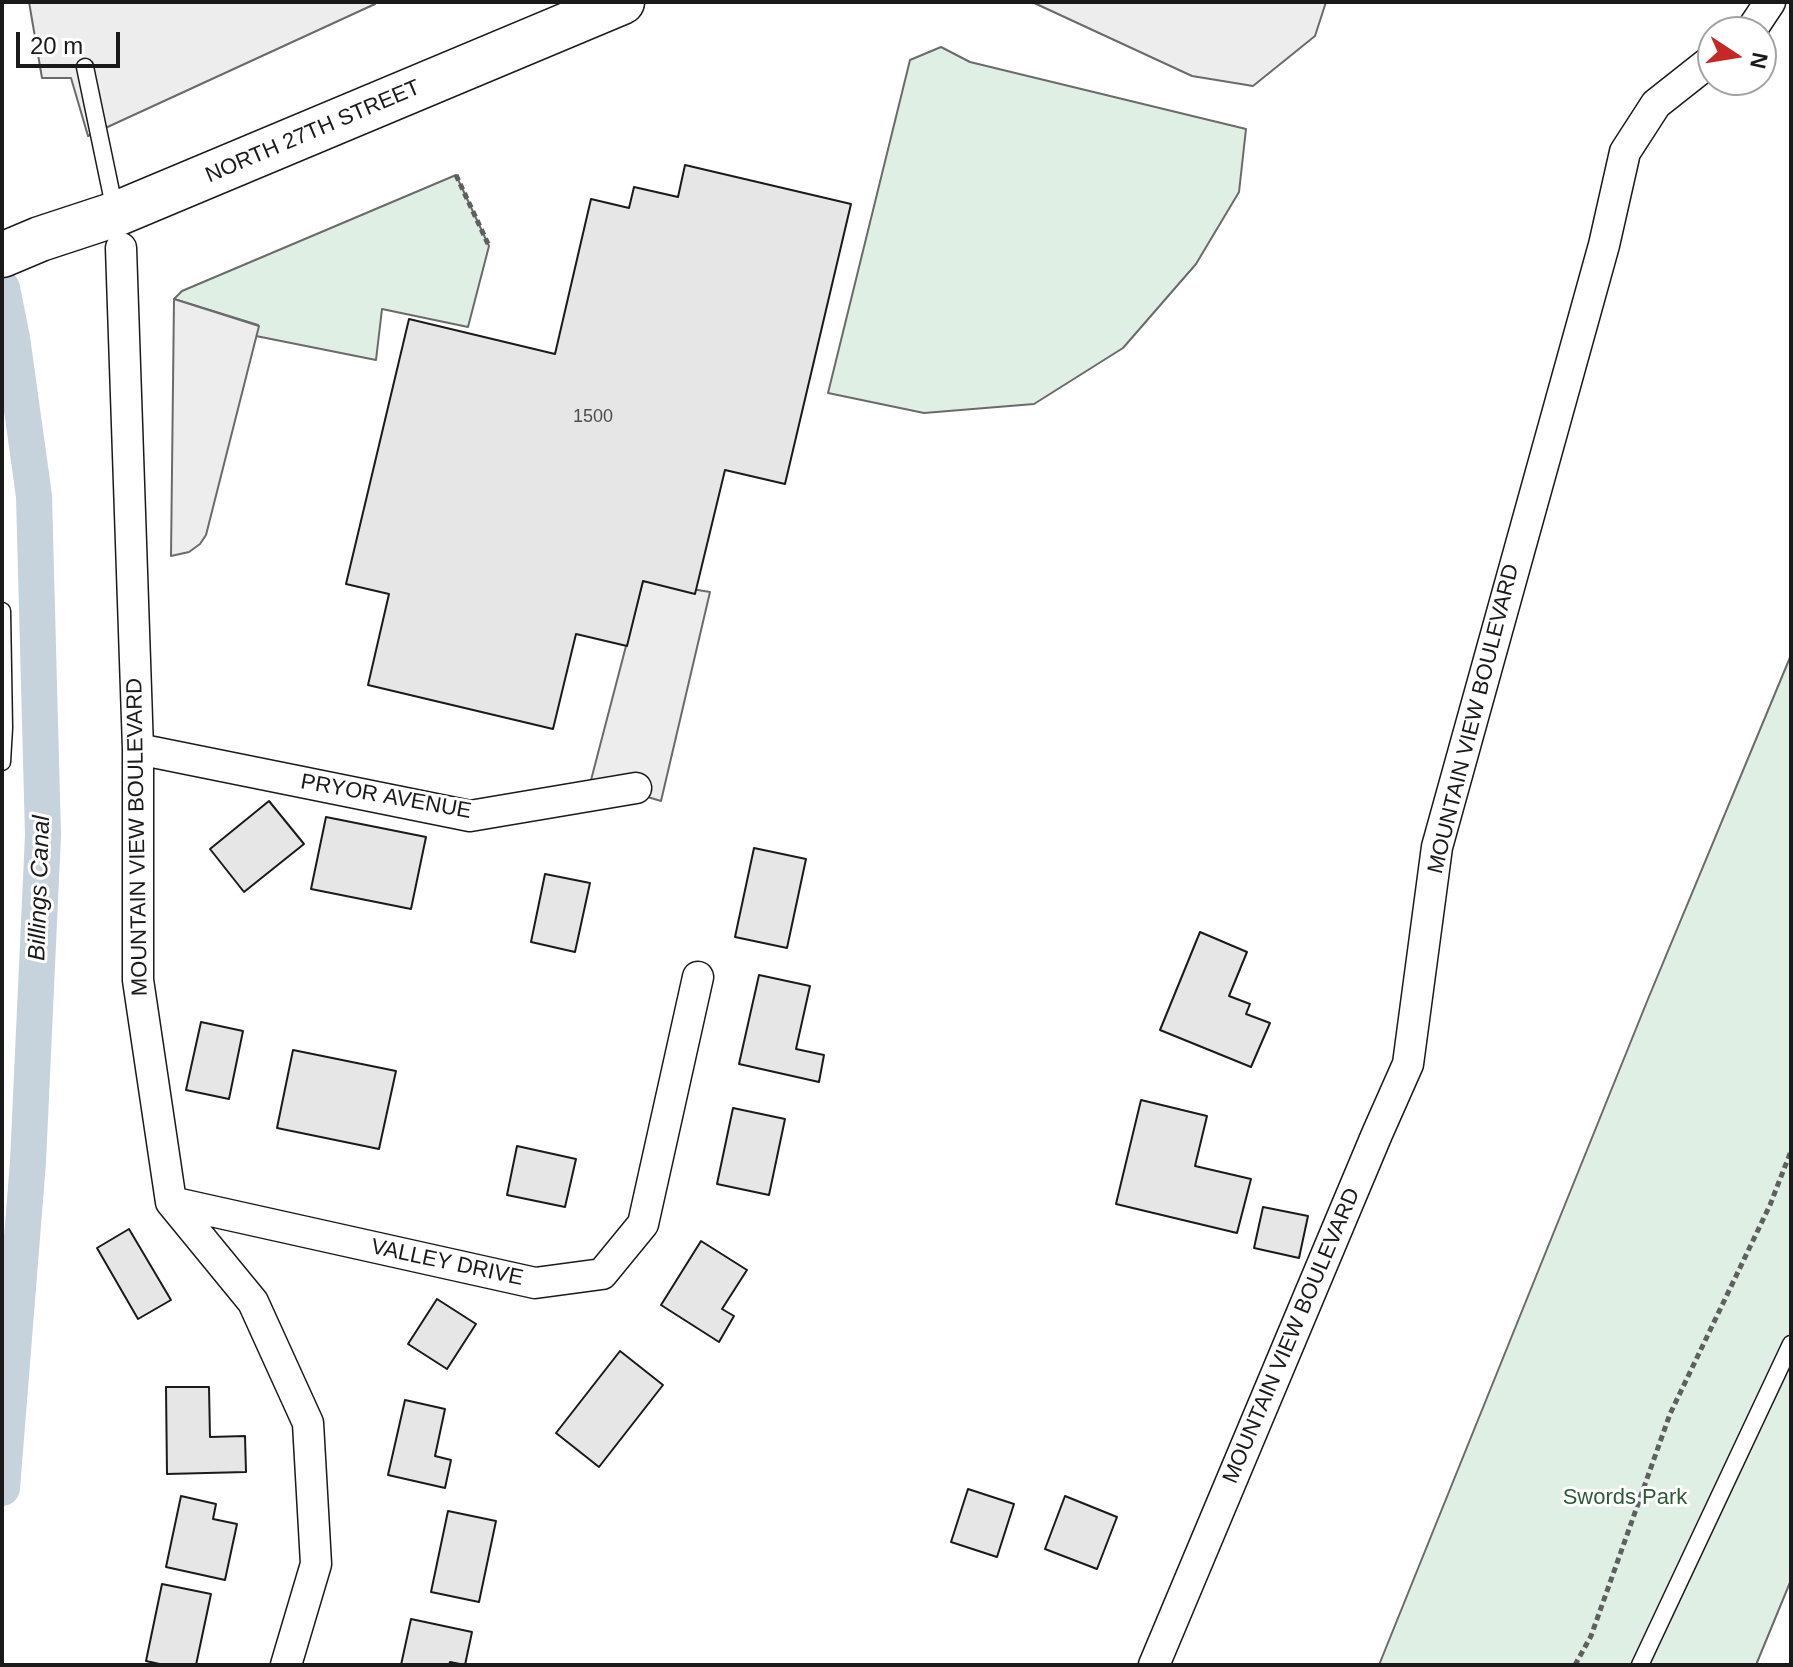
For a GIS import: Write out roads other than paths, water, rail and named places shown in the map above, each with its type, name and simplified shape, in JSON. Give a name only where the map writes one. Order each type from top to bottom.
[{"type":"main road","name":"NORTH 27TH STREET","points":[[21,247],[118,231],[622,2]]},
{"type":"street","name":"MOUNTAIN VIEW BOULEVARD","points":[[1154,1665],[1408,1064],[1437,847],[1604,245],[1625,152],[1656,104],[1697,72]]},
{"type":"street","name":"MOUNTAIN VIEW BOULEVARD","points":[[118,231],[138,749],[138,980],[171,1202]]},
{"type":"street","name":"PRYOR AVENUE","points":[[138,749],[470,816],[636,788]]},
{"type":"street","name":"VALLEY DRIVE","points":[[171,1202],[535,1283],[602,1274],[643,1224],[698,977]]},
{"type":"street","points":[[171,1202],[253,1302],[308,1423],[316,1564],[286,1665]]},
{"type":"lane","points":[[85,67],[118,231]]},
{"type":"lane","points":[[2,611],[2,762]]},
{"type":"lane","points":[[1640,1665],[1791,1344]]},
{"type":"waterway","name":"Billings Canal","points":[[2,288],[34,496],[43,835],[28,1162],[2,1488]]},
{"type":"park label","name":"Swords Park","points":[[1625,1498]]}]
